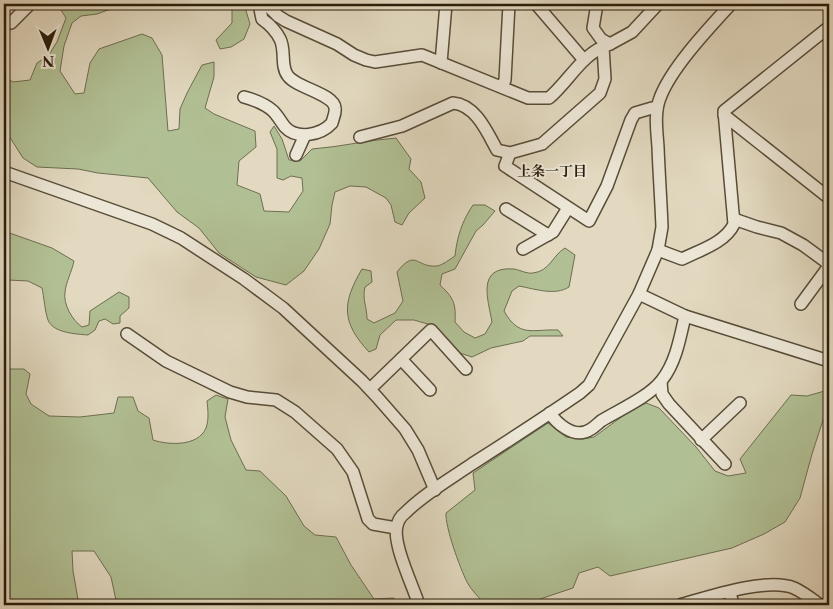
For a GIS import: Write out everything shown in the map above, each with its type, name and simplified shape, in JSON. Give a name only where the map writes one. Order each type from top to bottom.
[{"type":"street","points":[[4,23],[11,22],[30,4]]},
{"type":"street","points":[[244,97],[257,101],[270,109],[290,131],[304,136],[332,123],[335,109],[334,103],[328,98],[292,80],[287,75],[282,42],[271,26],[262,19],[260,4]]},
{"type":"street","points":[[266,4],[286,21],[337,44],[366,60],[375,62],[422,55],[528,98],[549,98],[584,60],[632,32],[658,4]]},
{"type":"street","points":[[441,63],[446,4]]},
{"type":"street","points":[[502,87],[505,80],[509,4]]},
{"type":"street","points":[[536,4],[584,60]]},
{"type":"street","points":[[360,137],[402,126],[453,103],[467,107],[483,126],[498,150],[510,153],[542,144],[600,93],[605,79],[606,46],[593,28],[597,4]]},
{"type":"street","points":[[419,605],[400,551],[396,528],[403,515],[435,490],[550,414],[589,385],[639,294],[658,250],[662,227],[657,108],[660,98],[673,74],[730,4]]},
{"type":"street","points":[[658,250],[682,259],[723,238],[731,231],[734,219],[724,111],[829,27]]},
{"type":"street","points":[[510,153],[505,166],[589,221],[607,186],[635,113],[657,108]]},
{"type":"street","points":[[724,115],[829,198]]},
{"type":"street","points":[[296,155],[304,136]]},
{"type":"street","points":[[7,173],[143,221],[181,238],[224,265],[283,308],[370,389],[405,429],[418,450],[435,490]]},
{"type":"street","points":[[522,249],[553,232],[568,208]]},
{"type":"street","points":[[506,209],[548,235]]},
{"type":"street","points":[[734,219],[780,233],[803,244],[829,265],[801,304]]},
{"type":"street","points":[[639,294],[685,316],[829,362]]},
{"type":"street","points":[[550,414],[562,427],[584,432],[634,402],[661,382],[671,365],[680,339],[685,316]]},
{"type":"street","points":[[370,389],[431,330],[466,369]]},
{"type":"street","points":[[127,334],[166,361],[230,392],[247,397],[276,400],[295,412],[337,449],[353,472],[368,519],[373,524],[396,528]]},
{"type":"street","points":[[401,359],[430,390]]},
{"type":"street","points":[[661,382],[662,394],[701,440],[725,464]]},
{"type":"street","points":[[701,440],[740,403]]},
{"type":"street","points":[[680,605],[767,585],[793,588],[820,605]]},
{"type":"street","points":[[730,592],[733,605]]},
{"type":"green space","points":[[60,4],[120,4],[97,14],[81,16],[72,23],[64,46],[60,71],[75,94],[84,93],[90,63],[99,49],[142,34],[152,38],[162,55],[168,131],[179,129],[180,109],[202,65],[214,62],[214,77],[205,108],[214,114],[255,131],[256,147],[239,161],[237,185],[260,194],[264,211],[289,212],[303,191],[302,178],[291,176],[283,180],[277,178],[277,149],[270,132],[274,126],[282,139],[289,160],[300,161],[312,149],[396,138],[411,159],[409,169],[421,182],[425,198],[409,213],[402,225],[395,222],[391,205],[386,198],[366,187],[350,186],[335,192],[330,224],[319,249],[304,271],[286,285],[256,277],[219,253],[199,228],[177,212],[148,178],[78,169],[37,167],[23,158],[4,128],[4,76],[13,82],[30,80],[37,63],[48,56],[57,42],[66,18],[59,7]]},
{"type":"green space","points":[[232,4],[244,4],[250,24],[244,39],[231,47],[220,49],[216,40],[232,23]]},
{"type":"green space","points":[[473,205],[485,205],[495,211],[476,231],[455,269],[442,274],[440,285],[453,302],[455,322],[464,332],[475,338],[485,334],[492,322],[487,294],[489,278],[502,269],[514,269],[528,273],[539,272],[565,248],[575,255],[569,287],[563,290],[551,291],[519,286],[512,291],[504,311],[510,320],[521,329],[533,331],[558,330],[563,336],[530,336],[523,341],[491,348],[472,357],[457,352],[431,325],[414,320],[396,320],[380,335],[376,349],[369,352],[353,331],[349,322],[348,312],[351,292],[362,269],[371,271],[372,282],[365,287],[364,296],[367,319],[374,323],[395,313],[403,301],[397,272],[403,265],[412,260],[430,266],[437,266],[455,256],[461,229]]},
{"type":"green space","points":[[4,231],[52,248],[74,261],[65,292],[65,302],[75,320],[82,327],[89,325],[90,311],[119,292],[129,297],[129,308],[120,316],[120,323],[113,324],[105,319],[99,321],[95,330],[88,335],[65,332],[55,328],[48,320],[42,288],[28,281],[8,280],[4,290]]},
{"type":"green space","points":[[10,369],[24,369],[30,374],[26,394],[31,404],[49,416],[80,417],[114,413],[118,397],[133,397],[138,411],[149,418],[153,440],[166,443],[182,443],[196,439],[202,434],[207,425],[207,401],[216,395],[228,399],[225,417],[231,440],[246,470],[260,471],[286,496],[304,526],[315,535],[336,537],[351,565],[374,599],[394,598],[394,605],[117,605],[111,577],[94,551],[72,551],[73,571],[79,605],[4,605],[4,375]]},
{"type":"green space","points":[[828,390],[829,411],[823,420],[800,498],[785,522],[764,534],[732,548],[610,576],[598,567],[579,573],[573,588],[531,602],[516,601],[511,605],[484,604],[467,582],[450,537],[446,513],[475,490],[473,473],[548,423],[566,437],[582,439],[594,437],[631,410],[646,403],[659,408],[696,447],[715,471],[728,476],[746,473],[740,459],[791,395],[807,396]]},
{"type":"district","name":"上条一丁目","points":[[552,171]]}]
